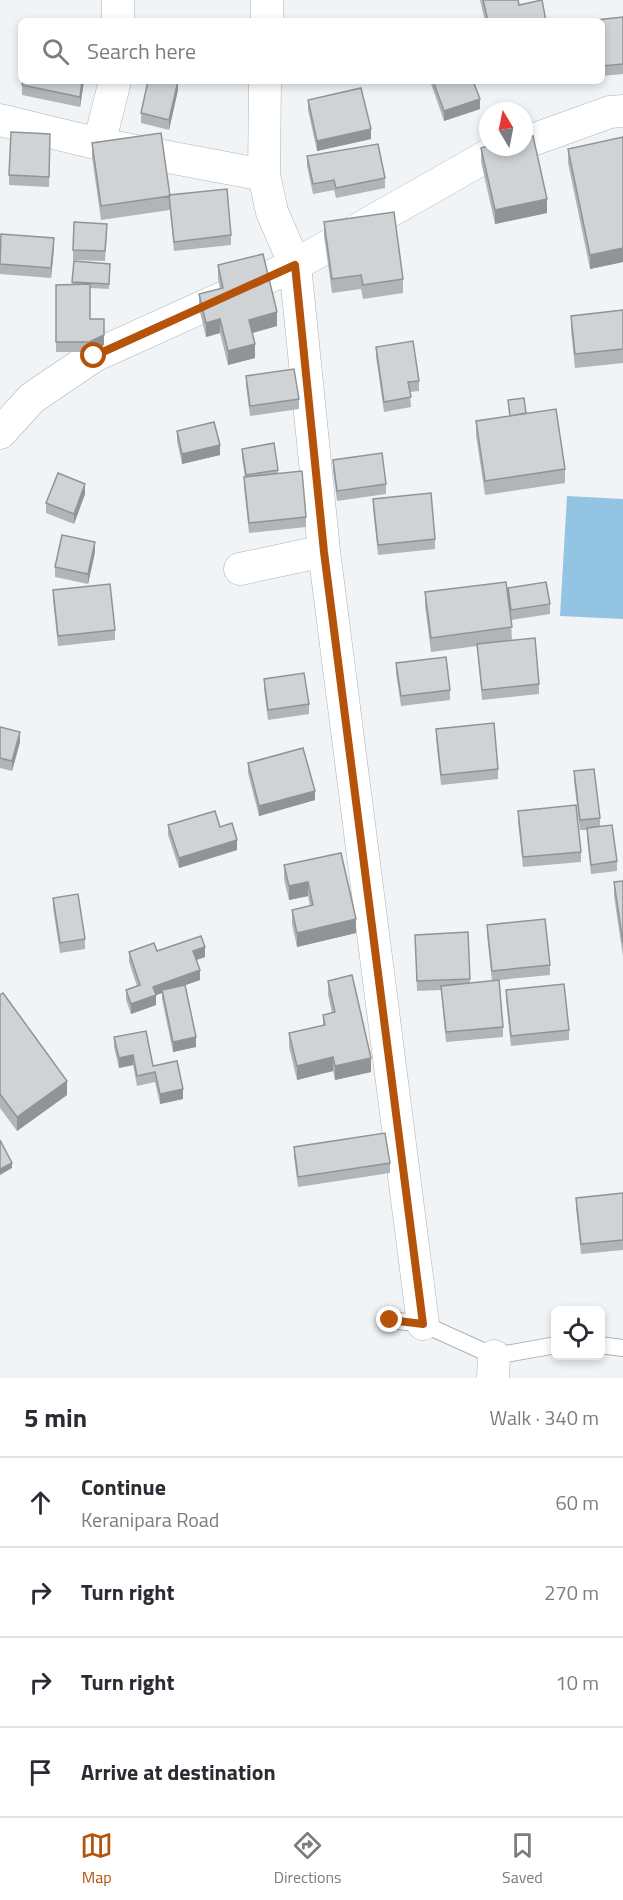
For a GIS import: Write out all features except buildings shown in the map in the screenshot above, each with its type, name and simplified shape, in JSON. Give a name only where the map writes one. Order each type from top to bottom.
[{"type":"street","points":[[117,18],[118,0]]},
{"type":"street","points":[[267,0],[267,18]]},
{"type":"street","points":[[99,144],[114,84]]},
{"type":"street","points":[[266,84],[264,175],[283,271],[324,552],[423,1324]]},
{"type":"street","points":[[533,140],[610,112],[623,111]]},
{"type":"street","points":[[0,120],[99,144],[264,175]]},
{"type":"street","points":[[0,433],[32,398],[94,356],[283,271],[487,156]]},
{"type":"street","points":[[0,397],[32,398]]},
{"type":"street","points":[[240,569],[324,552]]},
{"type":"lane","points":[[390,1320],[423,1324],[494,1367],[551,1346]]},
{"type":"lane","points":[[605,1346],[623,1348]]},
{"type":"water","points":[[567,496],[623,499],[623,619],[560,616]]},
{"type":"route","points":[[94,356],[295,265],[324,552],[423,1324],[390,1320]]}]
